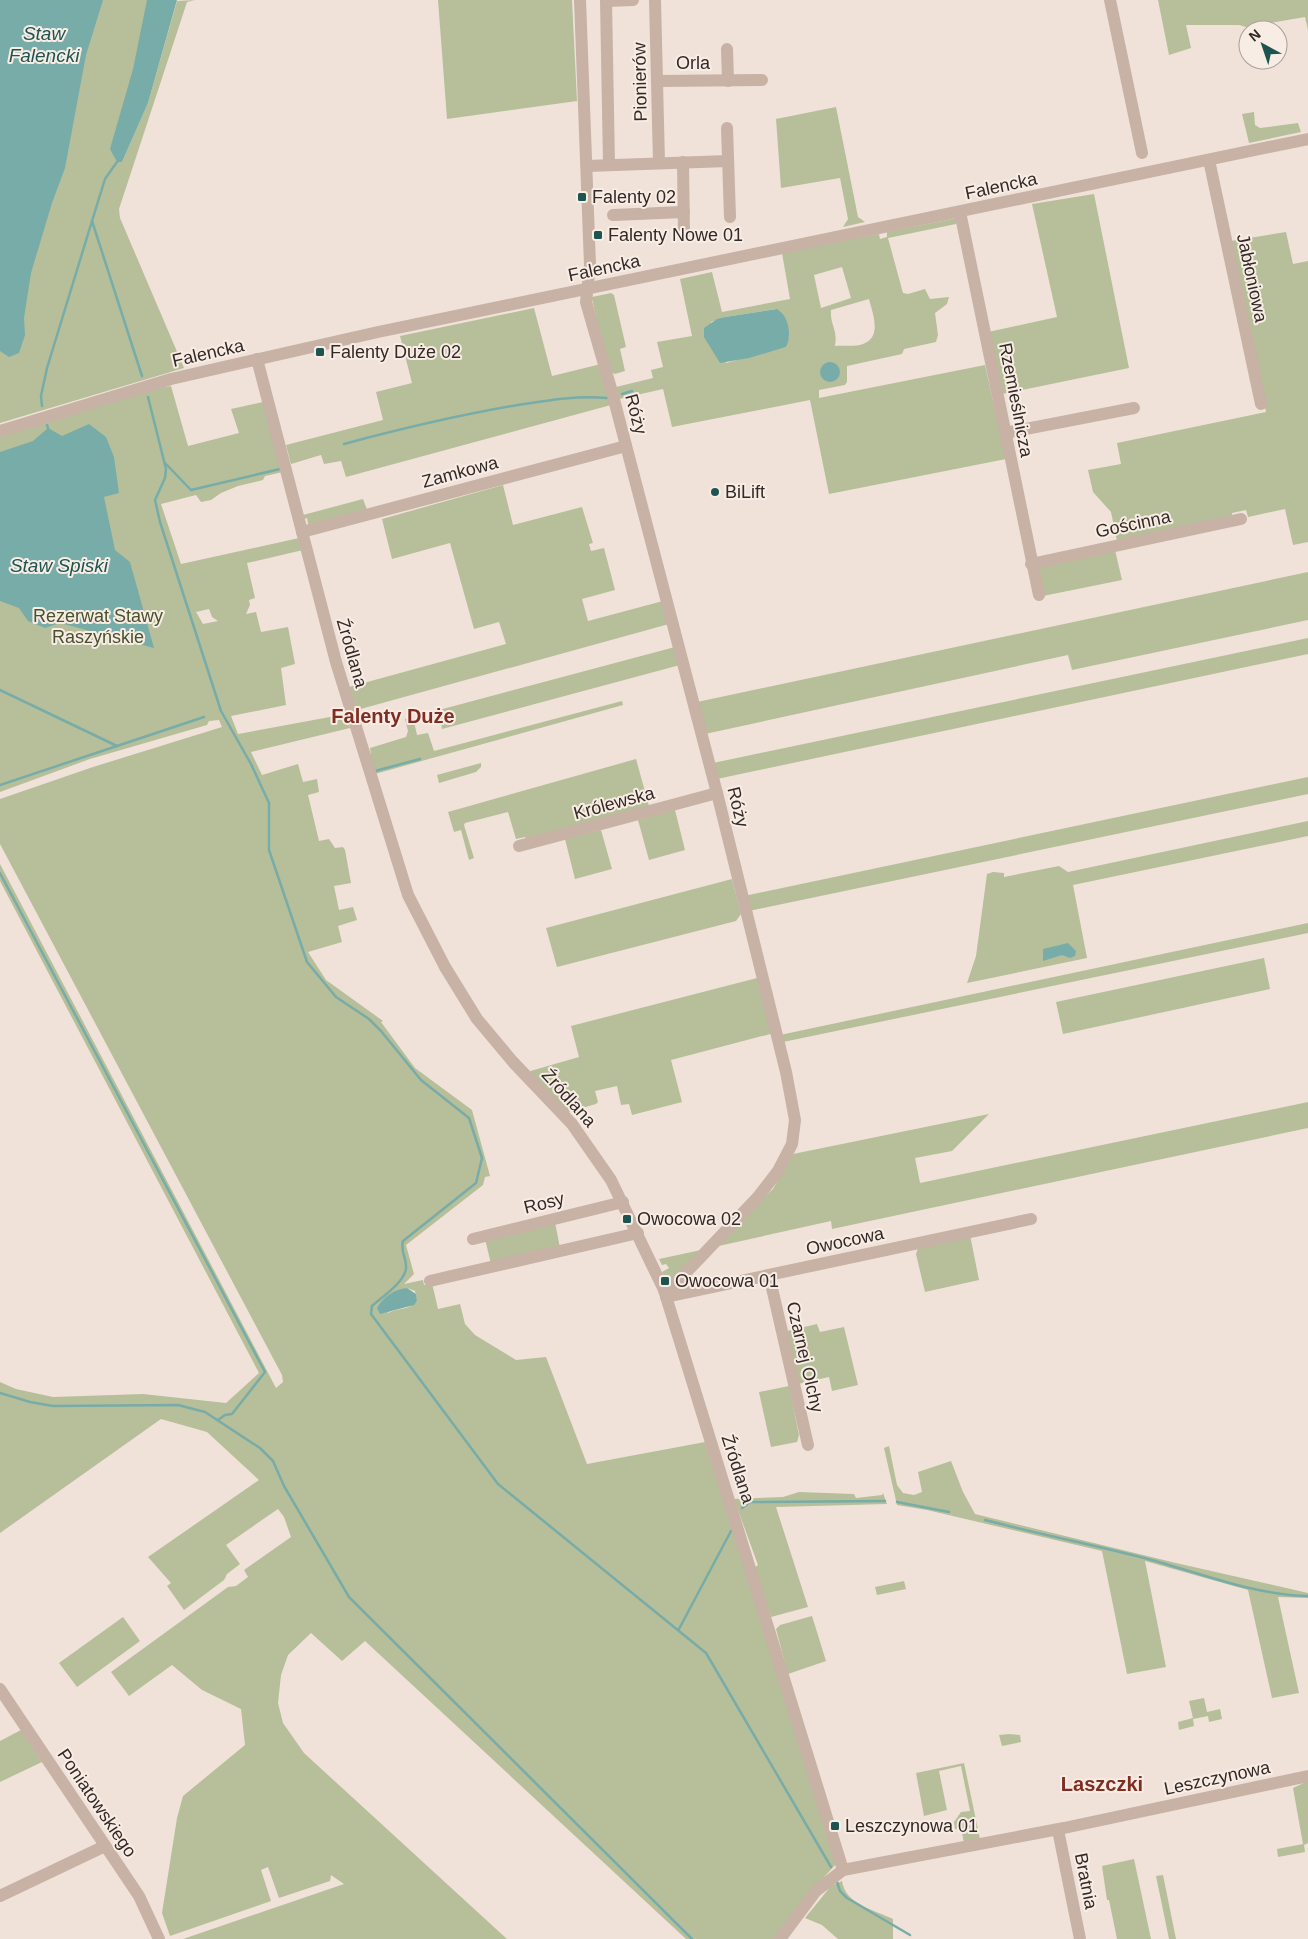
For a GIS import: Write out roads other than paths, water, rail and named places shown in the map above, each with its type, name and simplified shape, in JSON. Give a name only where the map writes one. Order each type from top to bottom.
[{"type":"street","name":"Róży","points":[[580,0],[590,274],[586,290],[586,302],[626,446],[717,793],[786,1072],[796,1128],[788,1157],[758,1196],[665,1293]]},
{"type":"street","points":[[610,165],[606,0],[633,0]]},
{"type":"street","name":"Pionierów","points":[[655,0],[659,163]]},
{"type":"street","points":[[1110,0],[1142,153]]},
{"type":"street","name":"Orla","points":[[727,49],[728,81]]},
{"type":"street","name":"Orla","points":[[657,81],[762,80]]},
{"type":"street","points":[[728,128],[730,217]]},
{"type":"street","name":"Falencka","points":[[0,431],[132,390],[257,359],[378,332],[1308,139]]},
{"type":"street","name":"Jabłoniowa","points":[[1209,160],[1261,404]]},
{"type":"street","points":[[587,166],[728,161]]},
{"type":"street","points":[[683,162],[684,234]]},
{"type":"street","points":[[613,215],[684,212]]},
{"type":"street","name":"Rzemieślnicza","points":[[960,212],[1038,595]]},
{"type":"street","name":"Źródlana","points":[[257,359],[359,741],[401,876],[421,924],[477,1019],[513,1062],[572,1124],[623,1202],[665,1293],[843,1870]]},
{"type":"street","points":[[1005,434],[1134,408]]},
{"type":"street","name":"Zamkowa","points":[[302,532],[626,446]]},
{"type":"street","name":"Gościnna","points":[[1031,564],[1241,519]]},
{"type":"street","name":"Królewska","points":[[519,846],[717,793]]},
{"type":"street","name":"Rosy","points":[[473,1238],[623,1202]]},
{"type":"street","name":"Owocowa","points":[[665,1293],[769,1276],[1031,1219]]},
{"type":"street","points":[[430,1281],[638,1233]]},
{"type":"street","name":"Czarnej Olchy","points":[[769,1276],[808,1446]]},
{"type":"street","name":"Poniatowskiego","points":[[0,1689],[139,1896],[159,1939]]},
{"type":"street","name":"Leszczynowa","points":[[780,1939],[816,1891],[843,1870],[1058,1830],[1308,1776]]},
{"type":"street","name":"Bratnia","points":[[1058,1830],[1080,1939]]},
{"type":"street","points":[[0,1896],[105,1846]]},
{"type":"water","name":"Staw Falencki","points":[[0,0],[103,0],[86,55],[65,168],[52,203],[31,273],[24,318],[25,335],[19,353],[9,357],[0,351]]},
{"type":"water","points":[[147,0],[177,0],[148,103],[122,162],[117,162],[110,149],[133,69]]},
{"type":"water","points":[[777,309],[787,321],[789,337],[786,347],[749,358],[720,363],[704,337],[704,328],[717,319]]},
{"type":"water","points":[[830,362],[837,365],[840,372],[837,379],[830,382],[823,379],[820,372],[823,365]]},
{"type":"water","name":"Staw Spiski","points":[[89,424],[106,437],[114,457],[119,493],[104,497],[115,550],[130,562],[154,648],[60,623],[45,628],[28,621],[19,608],[0,601],[0,452],[33,441],[48,428],[62,436]]},
{"type":"water","points":[[1068,943],[1076,951],[1075,956],[1070,958],[1062,955],[1043,961],[1043,949]]},
{"type":"water","points":[[407,1288],[416,1294],[417,1301],[414,1305],[380,1314],[377,1308],[386,1297]]},
{"type":"waterway","points":[[42,406],[41,396],[47,368],[92,221],[105,179],[117,162]]},
{"type":"waterway","points":[[92,221],[142,376]]},
{"type":"waterway","points":[[622,394],[632,391]]},
{"type":"waterway","points":[[148,397],[166,469],[165,478],[155,500],[160,522],[221,711],[251,764],[269,803],[269,850],[307,962],[336,997],[369,1019],[381,1031],[421,1080],[469,1118],[482,1158],[476,1183],[403,1241],[405,1273],[402,1279],[372,1306],[371,1314],[498,1484],[706,1653],[831,1867]]},
{"type":"waterway","points":[[344,444],[428,423],[512,406],[571,398],[607,398]]},
{"type":"waterway","points":[[165,463],[191,490],[280,469]]},
{"type":"waterway","points":[[0,690],[117,746],[204,717]]},
{"type":"waterway","points":[[0,785],[117,746]]},
{"type":"waterway","points":[[375,771],[420,759]]},
{"type":"waterway","points":[[0,873],[265,1372],[232,1414],[225,1415],[218,1420]]},
{"type":"waterway","points":[[0,1393],[30,1402],[53,1406],[178,1405],[205,1412],[260,1448],[273,1461],[284,1486],[349,1597],[692,1939]]},
{"type":"waterway","points":[[742,1508],[750,1502],[885,1501]]},
{"type":"waterway","points":[[897,1502],[949,1512]]},
{"type":"waterway","points":[[985,1520],[1148,1559],[1247,1588],[1288,1595],[1308,1596]]},
{"type":"waterway","points":[[679,1629],[731,1531]]},
{"type":"waterway","points":[[837,1882],[840,1891],[847,1898],[910,1935]]},
{"type":"place","name":"Falenty 02","points":[[582,197]]},
{"type":"place","name":"Falenty Nowe 01","points":[[598,235]]},
{"type":"place","name":"Falenty Duże 02","points":[[320,352]]},
{"type":"place","name":"BiLift","points":[[715,492]]},
{"type":"place","name":"Owocowa 02","points":[[627,1219]]},
{"type":"place","name":"Owocowa 01","points":[[665,1281]]},
{"type":"place","name":"Leszczynowa 01","points":[[835,1826]]},
{"type":"district","name":"Falenty Duże","points":[[393,716]]},
{"type":"district","name":"Laszczki","points":[[1102,1784]]},
{"type":"park label","name":"Rezerwat Stawy Raszyńskie","points":[[98,626]]}]
